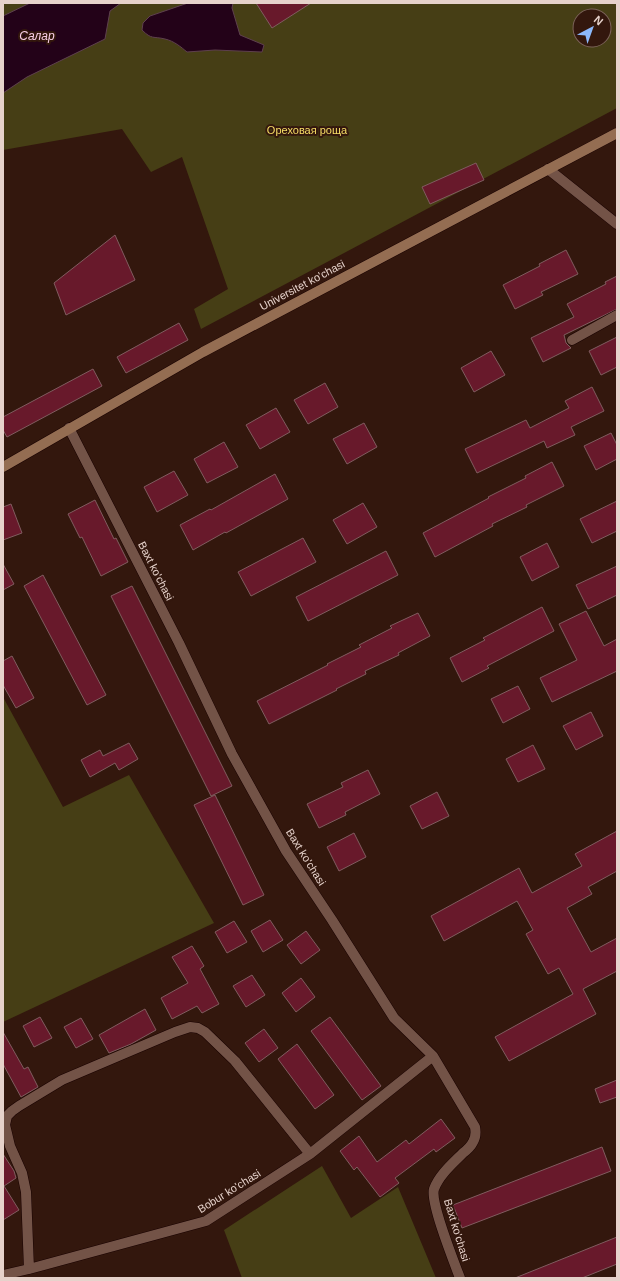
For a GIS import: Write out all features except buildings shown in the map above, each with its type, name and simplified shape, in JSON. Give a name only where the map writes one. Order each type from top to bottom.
[{"type":"main road","name":"Universitet ko'chasi","points":[[3,467],[203,352],[617,133]]},
{"type":"street","points":[[548,169],[617,224]]},
{"type":"street","points":[[572,340],[617,315]]},
{"type":"street","name":"Baxt ko'chasi","points":[[69,428],[179,643],[232,754],[286,851],[394,1018],[433,1056],[475,1127],[476,1133],[471,1146],[444,1172],[434,1190],[440,1222],[460,1278]]},
{"type":"street","points":[[29,1269],[26,1192],[22,1173],[8,1139],[5,1125],[7,1116],[19,1106],[62,1080],[174,1032],[190,1027],[198,1028],[205,1032],[235,1061],[310,1154]]},
{"type":"street","name":"Bobur ko'chasi","points":[[3,1275],[206,1221],[310,1154],[433,1056]]},
{"type":"green space","name":"Ореховая роща","points":[[3,3],[617,3],[617,108],[201,329],[194,309],[228,289],[182,157],[151,172],[122,129],[3,150]]},
{"type":"green space","points":[[3,697],[63,807],[129,775],[214,923],[3,1022]]},
{"type":"green space","points":[[322,1166],[351,1218],[398,1187],[436,1278],[242,1278],[224,1230]]},
{"type":"water","name":"Салар","points":[[30,3],[121,3],[110,11],[105,39],[27,77],[3,93],[3,16]]},
{"type":"water","points":[[188,3],[233,3],[232,8],[240,35],[264,45],[262,52],[215,50],[187,52],[171,41],[151,36],[142,30],[143,23],[150,16]]}]
